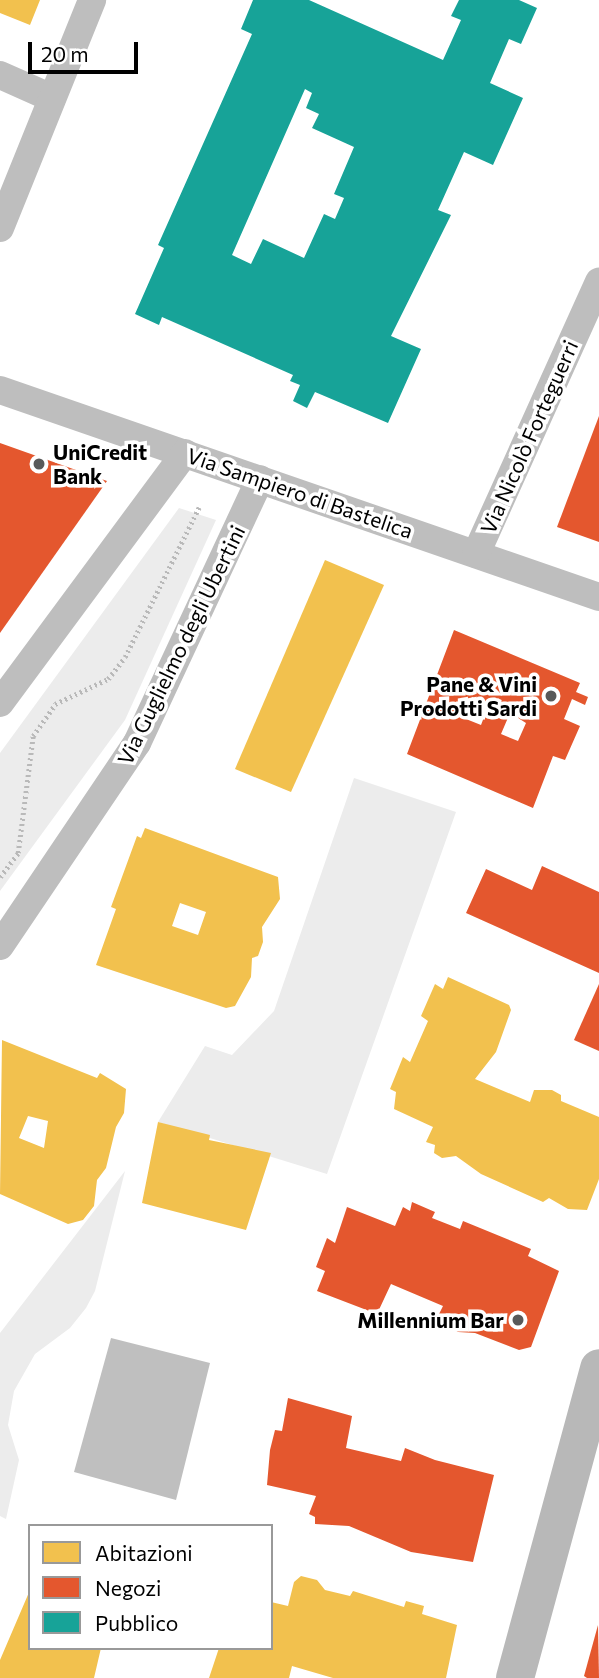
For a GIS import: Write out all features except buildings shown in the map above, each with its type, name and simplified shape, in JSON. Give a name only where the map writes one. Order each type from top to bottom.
[{"type":"main road","points":[[515,1678],[599,1368]]},
{"type":"street","points":[[0,228],[92,0]]},
{"type":"street","points":[[0,75],[52,97]]},
{"type":"street","name":"Via Nicolò Forteguerri","points":[[476,554],[599,281]]},
{"type":"street","name":"Via Sampiero di Bastelica","points":[[0,390],[599,597]]},
{"type":"street","points":[[0,703],[185,453]]},
{"type":"street","name":"Via Guglielmo degli Ubertini","points":[[0,946],[137,743],[260,479]]},
{"type":"path","points":[[0,877],[18,853],[33,736],[55,704],[108,679],[125,657],[199,507]]},
{"type":"shaded area","points":[[179,508],[216,520],[125,720],[0,891],[0,753]]},
{"type":"shaded area","points":[[354,778],[456,812],[327,1174],[158,1122],[205,1046],[232,1055],[274,1011]]},
{"type":"shaded area","points":[[125,1171],[95,1291],[70,1328],[35,1354],[14,1391],[8,1425],[19,1460],[6,1519],[0,1516],[0,1333]]},
{"type":"shaded area","points":[[111,1338],[210,1363],[176,1500],[74,1472]]},
{"type":"place","name":"UniCredit Bank","points":[[39,464]]},
{"type":"place","name":"Pane & Vini Prodotti Sardi","points":[[551,696]]},
{"type":"place","name":"Millennium Bar","points":[[518,1320]]}]
